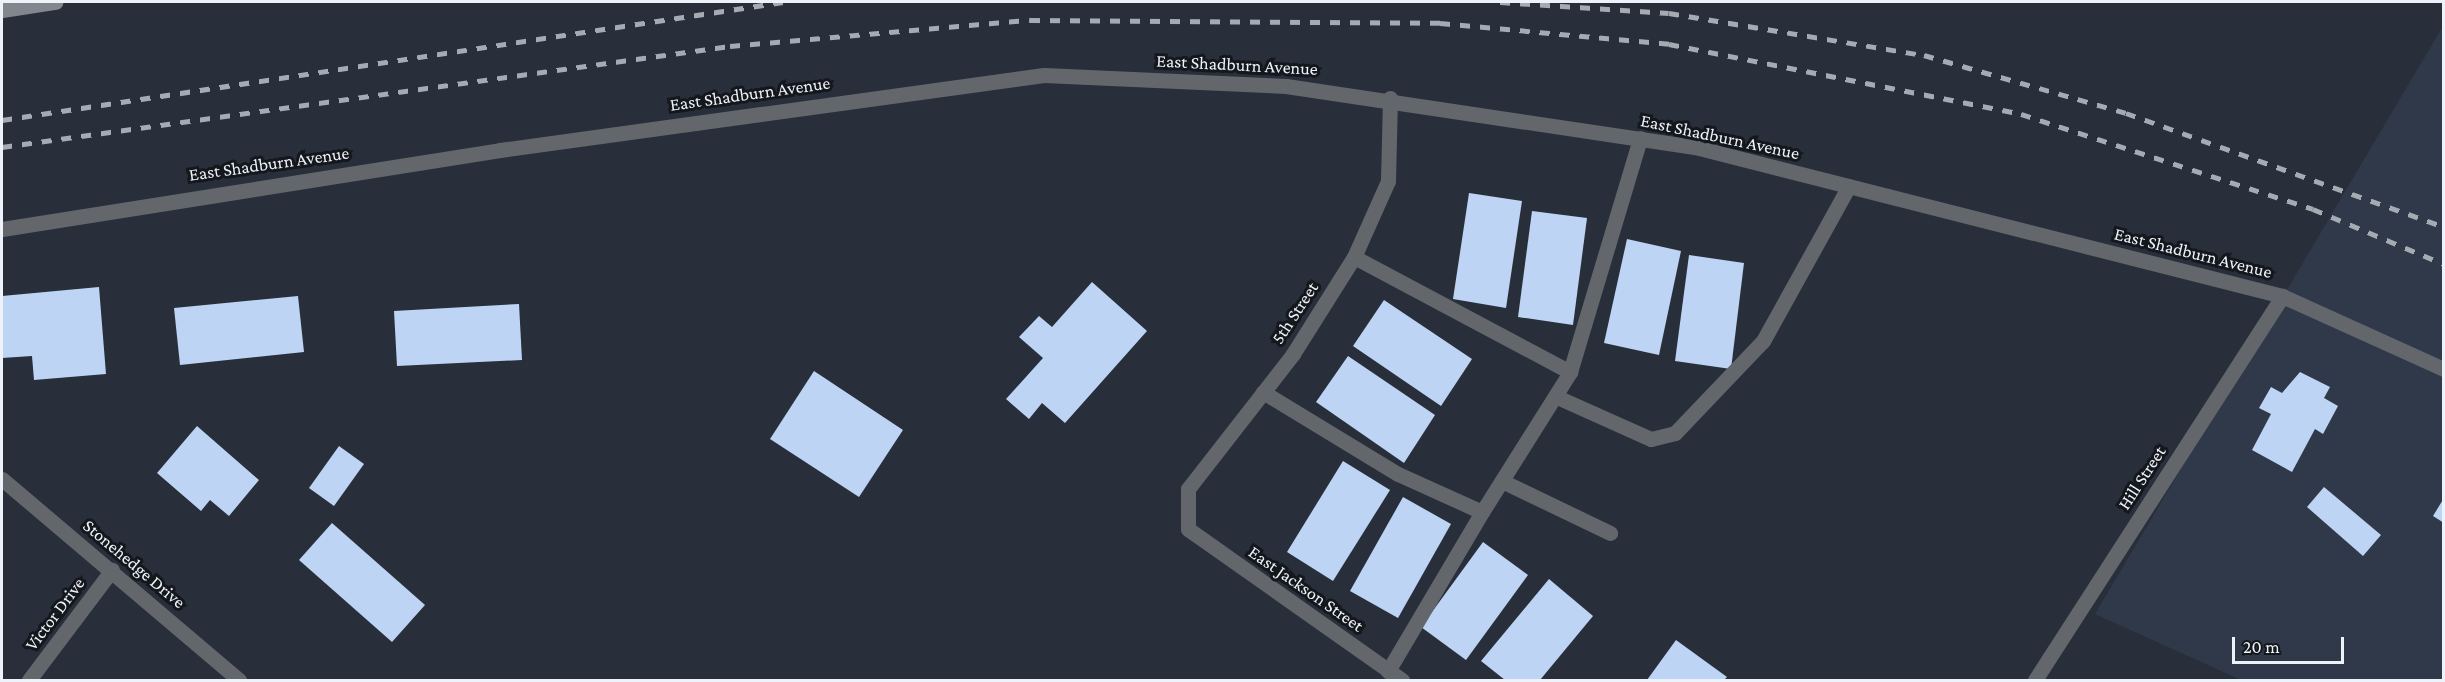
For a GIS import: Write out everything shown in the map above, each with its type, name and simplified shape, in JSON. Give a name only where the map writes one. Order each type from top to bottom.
[{"type":"street","points":[[2,10],[56,2]]},
{"type":"street","name":"East Shadburn Avenue","points":[[2,229],[506,149],[1044,75],[1286,86],[1390,98],[1640,138],[1849,186],[2282,296],[2444,369]]},
{"type":"street","name":"5th Street","points":[[1188,529],[1188,489],[1263,393],[1354,257],[1388,181],[1390,98]]},
{"type":"street","points":[[1388,671],[1482,512],[1557,397],[1570,372],[1640,138]]},
{"type":"street","points":[[1557,397],[1651,439],[1675,433],[1763,341],[1849,186]]},
{"type":"street","points":[[1354,257],[1570,372]]},
{"type":"street","name":"Hill Street","points":[[2035,681],[2282,296]]},
{"type":"street","points":[[1263,393],[1398,474],[1482,512]]},
{"type":"street","name":"Stonehedge Drive","points":[[2,479],[112,570],[239,681]]},
{"type":"street","points":[[1502,481],[1610,533]]},
{"type":"street","name":"East Jackson Street","points":[[1188,529],[1402,681]]},
{"type":"street","name":"Victor Drive","points":[[29,681],[112,570]]},
{"type":"shaded area","points":[[2443,26],[2443,680],[2241,680],[2095,614]]},
{"type":"building","points":[[1469,193],[1522,201],[1506,308],[1453,299]]},
{"type":"building","points":[[1532,211],[1587,218],[1573,325],[1518,317]]},
{"type":"building","points":[[1627,239],[1681,251],[1659,355],[1604,343]]},
{"type":"building","points":[[1689,255],[1744,263],[1731,369],[1675,361]]},
{"type":"building","points":[[1092,282],[1147,331],[1065,423],[1042,403],[1029,419],[1006,399],[1043,358],[1019,337],[1039,316],[1052,327]]},
{"type":"building","points":[[99,287],[106,374],[34,380],[32,356],[2,358],[2,296]]},
{"type":"building","points":[[298,296],[304,352],[180,365],[174,308]]},
{"type":"building","points":[[1384,300],[1472,359],[1441,406],[1353,346]]},
{"type":"building","points":[[519,304],[522,360],[397,366],[394,311]]},
{"type":"building","points":[[1348,356],[1435,415],[1404,463],[1316,402]]},
{"type":"building","points":[[814,371],[903,430],[859,497],[770,439]]},
{"type":"building","points":[[2300,372],[2330,387],[2324,398],[2338,406],[2323,434],[2315,429],[2292,472],[2252,450],[2271,414],[2259,408],[2271,387],[2282,393]]},
{"type":"building","points":[[197,426],[259,480],[229,516],[210,500],[201,511],[157,473]]},
{"type":"building","points":[[339,446],[364,464],[334,506],[309,488]]},
{"type":"building","points":[[1343,461],[1390,490],[1333,581],[1287,552]]},
{"type":"building","points":[[2324,487],[2381,535],[2363,556],[2307,507]]},
{"type":"building","points":[[1403,497],[1451,524],[1398,618],[1350,591]]},
{"type":"building","points":[[2444,498],[2444,523],[2433,516]]},
{"type":"building","points":[[332,523],[425,605],[392,642],[299,560]]},
{"type":"building","points":[[1483,542],[1528,575],[1466,660],[1421,627]]},
{"type":"building","points":[[1549,579],[1593,616],[1540,680],[1505,680],[1481,661]]},
{"type":"building","points":[[1676,640],[1727,677],[1724,680],[1647,680]]},
{"type":"railway","points":[[2,120],[783,2]]},
{"type":"railway","points":[[1500,2],[1669,13],[1924,55],[2126,113],[2444,227]]},
{"type":"railway","points":[[2,147],[730,46],[1030,20],[1440,23],[1669,44],[2021,114],[2313,209],[2444,264]]}]
